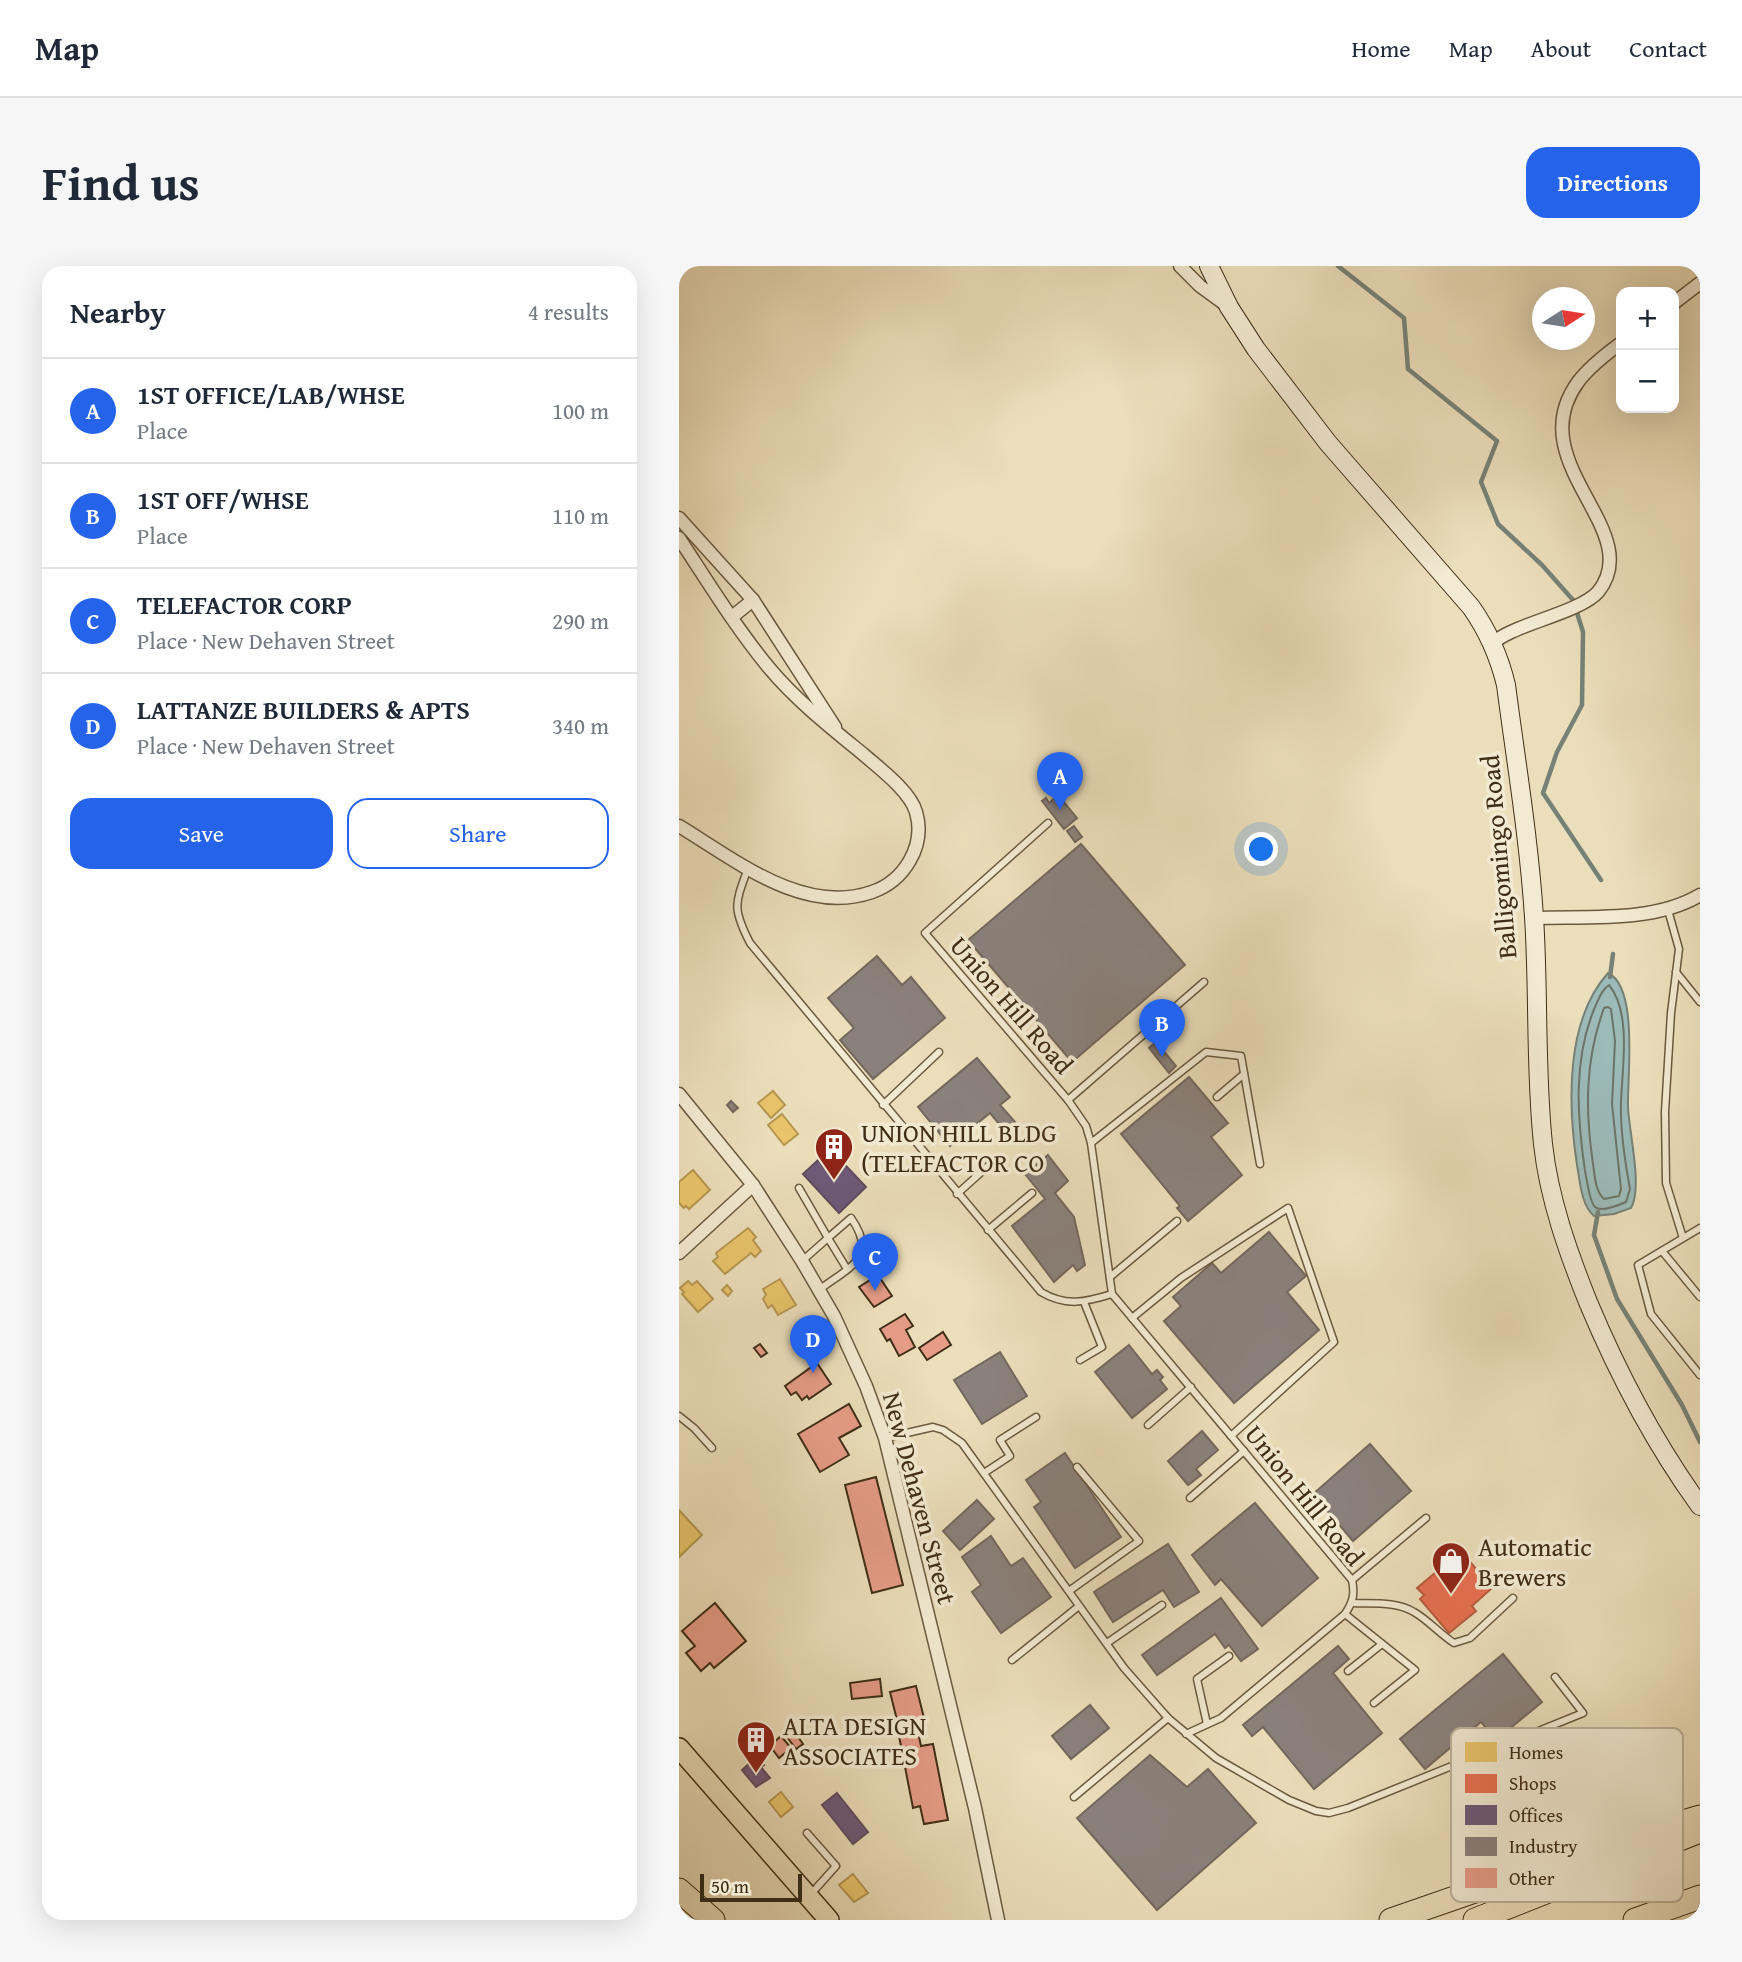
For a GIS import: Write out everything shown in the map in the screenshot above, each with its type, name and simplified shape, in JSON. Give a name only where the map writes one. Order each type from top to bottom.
[{"type":"highway","points":[[1683,1823],[1700,1818]]},
{"type":"highway","points":[[1683,1838],[1700,1831]]},
{"type":"highway","points":[[679,1890],[713,1920]]},
{"type":"highway","points":[[1635,1920],[1700,1897]]},
{"type":"highway","points":[[1391,1920],[1451,1899]]},
{"type":"highway","points":[[1475,1920],[1502,1915],[1533,1902]]},
{"type":"highway","points":[[1645,1920],[1678,1905]]},
{"type":"highway","points":[[679,1906],[698,1920]]},
{"type":"main road","points":[[679,1748],[829,1920]]},
{"type":"street","points":[[1180,266],[1199,286],[1229,307]]},
{"type":"street","name":"Balligomingo Road","points":[[1209,266],[1229,307],[1256,349],[1328,443],[1471,607],[1492,643],[1506,685],[1527,839],[1534,918],[1543,1146],[1559,1219],[1572,1262],[1612,1360],[1640,1415],[1700,1506]]},
{"type":"street","points":[[1679,299],[1700,283]]},
{"type":"street","points":[[1492,643],[1510,632],[1587,601],[1599,591],[1609,570],[1608,541],[1595,511],[1571,470],[1564,448],[1562,426],[1577,383],[1616,347]]},
{"type":"street","points":[[679,518],[753,600],[841,736]]},
{"type":"street","points":[[679,538],[769,668],[814,716],[894,780],[915,810],[918,830],[915,850],[908,866],[894,881],[854,898],[833,898],[809,895],[748,869],[679,826]]},
{"type":"street","points":[[732,617],[753,600]]},
{"type":"street","points":[[1534,918],[1643,914],[1668,910],[1700,895]]},
{"type":"street","name":"New Dehaven Street","points":[[679,1094],[753,1185],[802,1261],[834,1316],[866,1387],[885,1438],[975,1808],[998,1920]]},
{"type":"street","points":[[679,1252],[753,1185]]},
{"type":"lane","name":"Union Hill Road","points":[[1048,823],[925,933],[1068,1100],[1086,1126],[1091,1143],[1112,1294],[1352,1580],[1354,1590],[1352,1603],[1345,1614],[1221,1718],[1186,1734]]},
{"type":"lane","points":[[748,869],[736,903],[739,922],[750,943],[957,1194],[1041,1292],[1067,1303],[1084,1302],[1112,1294]]},
{"type":"lane","points":[[1668,910],[1679,949],[1671,1013],[1665,1112],[1666,1183],[1683,1238]]},
{"type":"lane","points":[[1677,971],[1700,1002]]},
{"type":"lane","points":[[1068,1100],[1204,982]]},
{"type":"lane","points":[[883,1105],[939,1052]]},
{"type":"lane","points":[[1091,1143],[1206,1052],[1241,1056],[1261,1164]]},
{"type":"lane","points":[[1217,1097],[1244,1074]]},
{"type":"lane","points":[[957,1194],[996,1159]]},
{"type":"lane","points":[[799,1188],[847,1269]]},
{"type":"lane","points":[[988,1230],[1032,1193]]},
{"type":"lane","points":[[1132,1318],[1181,1278],[1288,1208],[1334,1342],[1231,1436]]},
{"type":"lane","points":[[802,1261],[851,1218],[864,1242],[863,1250],[855,1263],[819,1290]]},
{"type":"lane","points":[[1110,1277],[1177,1221]]},
{"type":"lane","points":[[1700,1228],[1638,1265],[1651,1314],[1700,1375]]},
{"type":"lane","points":[[1662,1251],[1700,1297]]},
{"type":"lane","points":[[1080,1360],[1102,1347],[1084,1302]]},
{"type":"lane","points":[[1148,1425],[1191,1387]]},
{"type":"lane","points":[[679,1416],[712,1448]]},
{"type":"lane","points":[[984,1473],[1010,1456],[1000,1440],[1036,1417]]},
{"type":"lane","points":[[885,1438],[933,1427],[943,1430],[962,1443],[1124,1668],[1168,1718],[1216,1758],[1289,1800],[1316,1811],[1329,1813],[1348,1808],[1451,1766]]},
{"type":"lane","points":[[1190,1498],[1244,1451]]},
{"type":"lane","points":[[1069,1591],[1139,1541],[1077,1467]]},
{"type":"lane","points":[[1352,1580],[1426,1518]]},
{"type":"lane","points":[[1352,1603],[1396,1605],[1414,1612],[1454,1643],[1470,1638],[1513,1598]]},
{"type":"lane","points":[[1012,1660],[1079,1605]]},
{"type":"lane","points":[[1107,1643],[1162,1605]]},
{"type":"lane","points":[[1345,1614],[1415,1670],[1374,1703]]},
{"type":"lane","points":[[1348,1671],[1382,1644]]},
{"type":"lane","points":[[1207,1724],[1198,1679],[1229,1656]]},
{"type":"lane","points":[[1546,1728],[1583,1713],[1555,1677]]},
{"type":"lane","points":[[1073,1797],[1168,1718]]},
{"type":"lane","points":[[807,1833],[836,1866],[808,1897]]},
{"type":"water","points":[[1608,973],[1618,982],[1628,1014],[1628,1107],[1636,1187],[1631,1208],[1614,1214],[1594,1216],[1584,1199],[1577,1165],[1572,1116],[1573,1064],[1584,1015],[1594,993]]},
{"type":"building: Homes","points":[[773,1091],[785,1105],[771,1118],[758,1103]]},
{"type":"building: Homes","points":[[782,1114],[798,1134],[784,1145],[768,1125]]},
{"type":"building: Homes","points":[[693,1170],[710,1190],[689,1209],[679,1203],[679,1182]]},
{"type":"building: Homes","points":[[748,1228],[756,1237],[753,1240],[761,1251],[755,1257],[751,1253],[725,1274],[713,1261],[718,1257],[716,1253]]},
{"type":"building: Homes","points":[[780,1279],[796,1305],[778,1315],[772,1305],[768,1308],[763,1299],[766,1295],[763,1289]]},
{"type":"building: Homes","points":[[688,1281],[692,1285],[697,1281],[713,1299],[698,1312],[680,1288]]},
{"type":"building: Homes","points":[[727,1285],[732,1291],[728,1296],[722,1290]]},
{"type":"building: Homes","points":[[679,1510],[702,1535],[679,1557]]},
{"type":"building: Homes","points":[[781,1792],[793,1807],[781,1817],[769,1802]]},
{"type":"building: Homes","points":[[853,1874],[868,1893],[854,1902],[839,1885]]},
{"type":"building: Shops","points":[[1461,1551],[1492,1588],[1472,1606],[1476,1611],[1449,1633],[1420,1599],[1424,1595],[1417,1588]]},
{"type":"building: Offices","name":"UNION HILL BLDG (TELEFACTOR CO","points":[[830,1149],[866,1187],[839,1213],[803,1174]]},
{"type":"building: Offices","name":"ALTA DESIGN ASSOCIATES","points":[[754,1759],[764,1765],[761,1767],[770,1778],[756,1787],[742,1770]]},
{"type":"building: Offices","points":[[837,1793],[868,1832],[853,1844],[822,1805]]},
{"type":"building: Industry","points":[[1058,795],[1077,818],[1064,829],[1042,801],[1046,798],[1049,803]]},
{"type":"building: Industry","points":[[1074,826],[1082,837],[1075,842],[1067,831]]},
{"type":"building: Industry","points":[[1081,844],[1185,965],[1072,1062],[968,940]]},
{"type":"building: Industry","points":[[877,956],[902,985],[911,977],[945,1018],[873,1079],[840,1040],[854,1028],[828,998]]},
{"type":"building: Industry","points":[[1156,1042],[1176,1066],[1169,1073],[1149,1048]]},
{"type":"building: Industry","points":[[977,1058],[1010,1097],[1000,1105],[1015,1122],[1005,1131],[990,1113],[950,1146],[918,1107]]},
{"type":"building: Industry","points":[[1189,1077],[1228,1123],[1211,1137],[1242,1175],[1188,1221],[1177,1208],[1180,1206],[1121,1134]]},
{"type":"building: Industry","points":[[731,1101],[738,1108],[733,1112],[727,1105]]},
{"type":"building: Industry","points":[[1048,1155],[1068,1181],[1055,1193],[1074,1217],[1085,1265],[1077,1271],[1073,1265],[1054,1282],[1012,1226],[1045,1199],[1025,1174]]},
{"type":"building: Industry","points":[[1269,1232],[1306,1276],[1287,1292],[1319,1330],[1234,1403],[1164,1321],[1181,1306],[1173,1297],[1212,1263],[1221,1273]]},
{"type":"building: Industry","points":[[1129,1345],[1152,1374],[1157,1370],[1167,1389],[1132,1418],[1095,1372]]},
{"type":"building: Industry","points":[[1000,1352],[1027,1396],[982,1424],[954,1380]]},
{"type":"building: Industry","points":[[1202,1431],[1218,1450],[1196,1469],[1201,1475],[1188,1485],[1168,1461]]},
{"type":"building: Industry","points":[[1370,1444],[1411,1491],[1353,1541],[1313,1494]]},
{"type":"building: Industry","points":[[1065,1453],[1121,1537],[1075,1568],[1034,1507],[1041,1502],[1026,1480]]},
{"type":"building: Industry","points":[[977,1500],[994,1519],[960,1550],[943,1531]]},
{"type":"building: Industry","points":[[1255,1503],[1318,1578],[1262,1626],[1221,1579],[1215,1585],[1192,1555]]},
{"type":"building: Industry","points":[[991,1536],[1011,1566],[1023,1558],[1051,1597],[1001,1633],[972,1592],[981,1585],[962,1557]]},
{"type":"building: Industry","points":[[1168,1544],[1199,1592],[1174,1607],[1163,1590],[1113,1622],[1094,1592]]},
{"type":"building: Industry","points":[[1221,1598],[1258,1649],[1241,1661],[1229,1645],[1225,1648],[1215,1634],[1157,1675],[1142,1655]]},
{"type":"building: Industry","points":[[1338,1646],[1349,1659],[1333,1673],[1382,1733],[1314,1789],[1263,1727],[1252,1736],[1243,1725]]},
{"type":"building: Industry","points":[[1503,1654],[1542,1702],[1511,1728],[1486,1728],[1481,1722],[1474,1728],[1451,1728],[1451,1747],[1425,1769],[1400,1739]]},
{"type":"building: Industry","points":[[1090,1705],[1109,1728],[1071,1759],[1052,1736]]},
{"type":"building: Industry","points":[[1150,1755],[1187,1787],[1208,1769],[1256,1823],[1157,1910],[1077,1818]]},
{"type":"building: Other","points":[[878,1275],[892,1296],[874,1307],[859,1287]]},
{"type":"building: Other","points":[[905,1314],[913,1326],[906,1330],[915,1347],[899,1356],[890,1339],[887,1341],[880,1329]]},
{"type":"building: Other","points":[[943,1332],[951,1345],[927,1360],[919,1348]]},
{"type":"building: Other","points":[[760,1344],[767,1353],[761,1357],[754,1348]]},
{"type":"building: Other","points":[[817,1363],[831,1384],[809,1399],[807,1396],[802,1400],[796,1392],[791,1395],[785,1386]]},
{"type":"building: Other","points":[[849,1404],[861,1426],[839,1438],[849,1455],[820,1472],[798,1434]]},
{"type":"building: Other","points":[[876,1477],[903,1585],[872,1593],[845,1485]]},
{"type":"building: Other","points":[[715,1603],[746,1641],[714,1668],[710,1663],[701,1671],[686,1653],[695,1646],[682,1631]]},
{"type":"building: Other","points":[[880,1679],[882,1696],[852,1699],[850,1683]]},
{"type":"building: Other","points":[[916,1686],[925,1722],[899,1728],[890,1692]]},
{"type":"building: Other","points":[[791,1727],[803,1744],[796,1749],[784,1733]]},
{"type":"building: Other","points":[[918,1732],[921,1746],[933,1744],[948,1820],[924,1824],[920,1806],[913,1808],[899,1736]]},
{"type":"building: Other","points":[[781,1736],[791,1748],[779,1758],[770,1746]]},
{"type":"waterway","points":[[1338,266],[1404,318],[1408,369],[1497,441],[1481,482],[1498,524],[1542,565],[1573,600],[1583,632],[1582,705],[1557,752],[1543,793],[1601,880]]},
{"type":"waterway","points":[[1610,977],[1613,954]]},
{"type":"waterway","points":[[1598,1212],[1594,1235],[1617,1299],[1682,1405],[1700,1442]]},
{"type":"place","name":"1ST OFFICE/LAB/WHSE","points":[[1060,810]]},
{"type":"place","name":"1ST OFF/WHSE","points":[[1162,1057]]},
{"type":"place","name":"UNION HILL BLDG (TELEFACTOR CO","points":[[834,1181]]},
{"type":"place","name":"TELEFACTOR CORP","points":[[875,1291]]},
{"type":"place","name":"LATTANZE BUILDERS & APTS","points":[[813,1373]]},
{"type":"place","name":"Automatic Brewers","points":[[1451,1595]]},
{"type":"place","name":"ALTA DESIGN ASSOCIATES","points":[[756,1774]]}]
